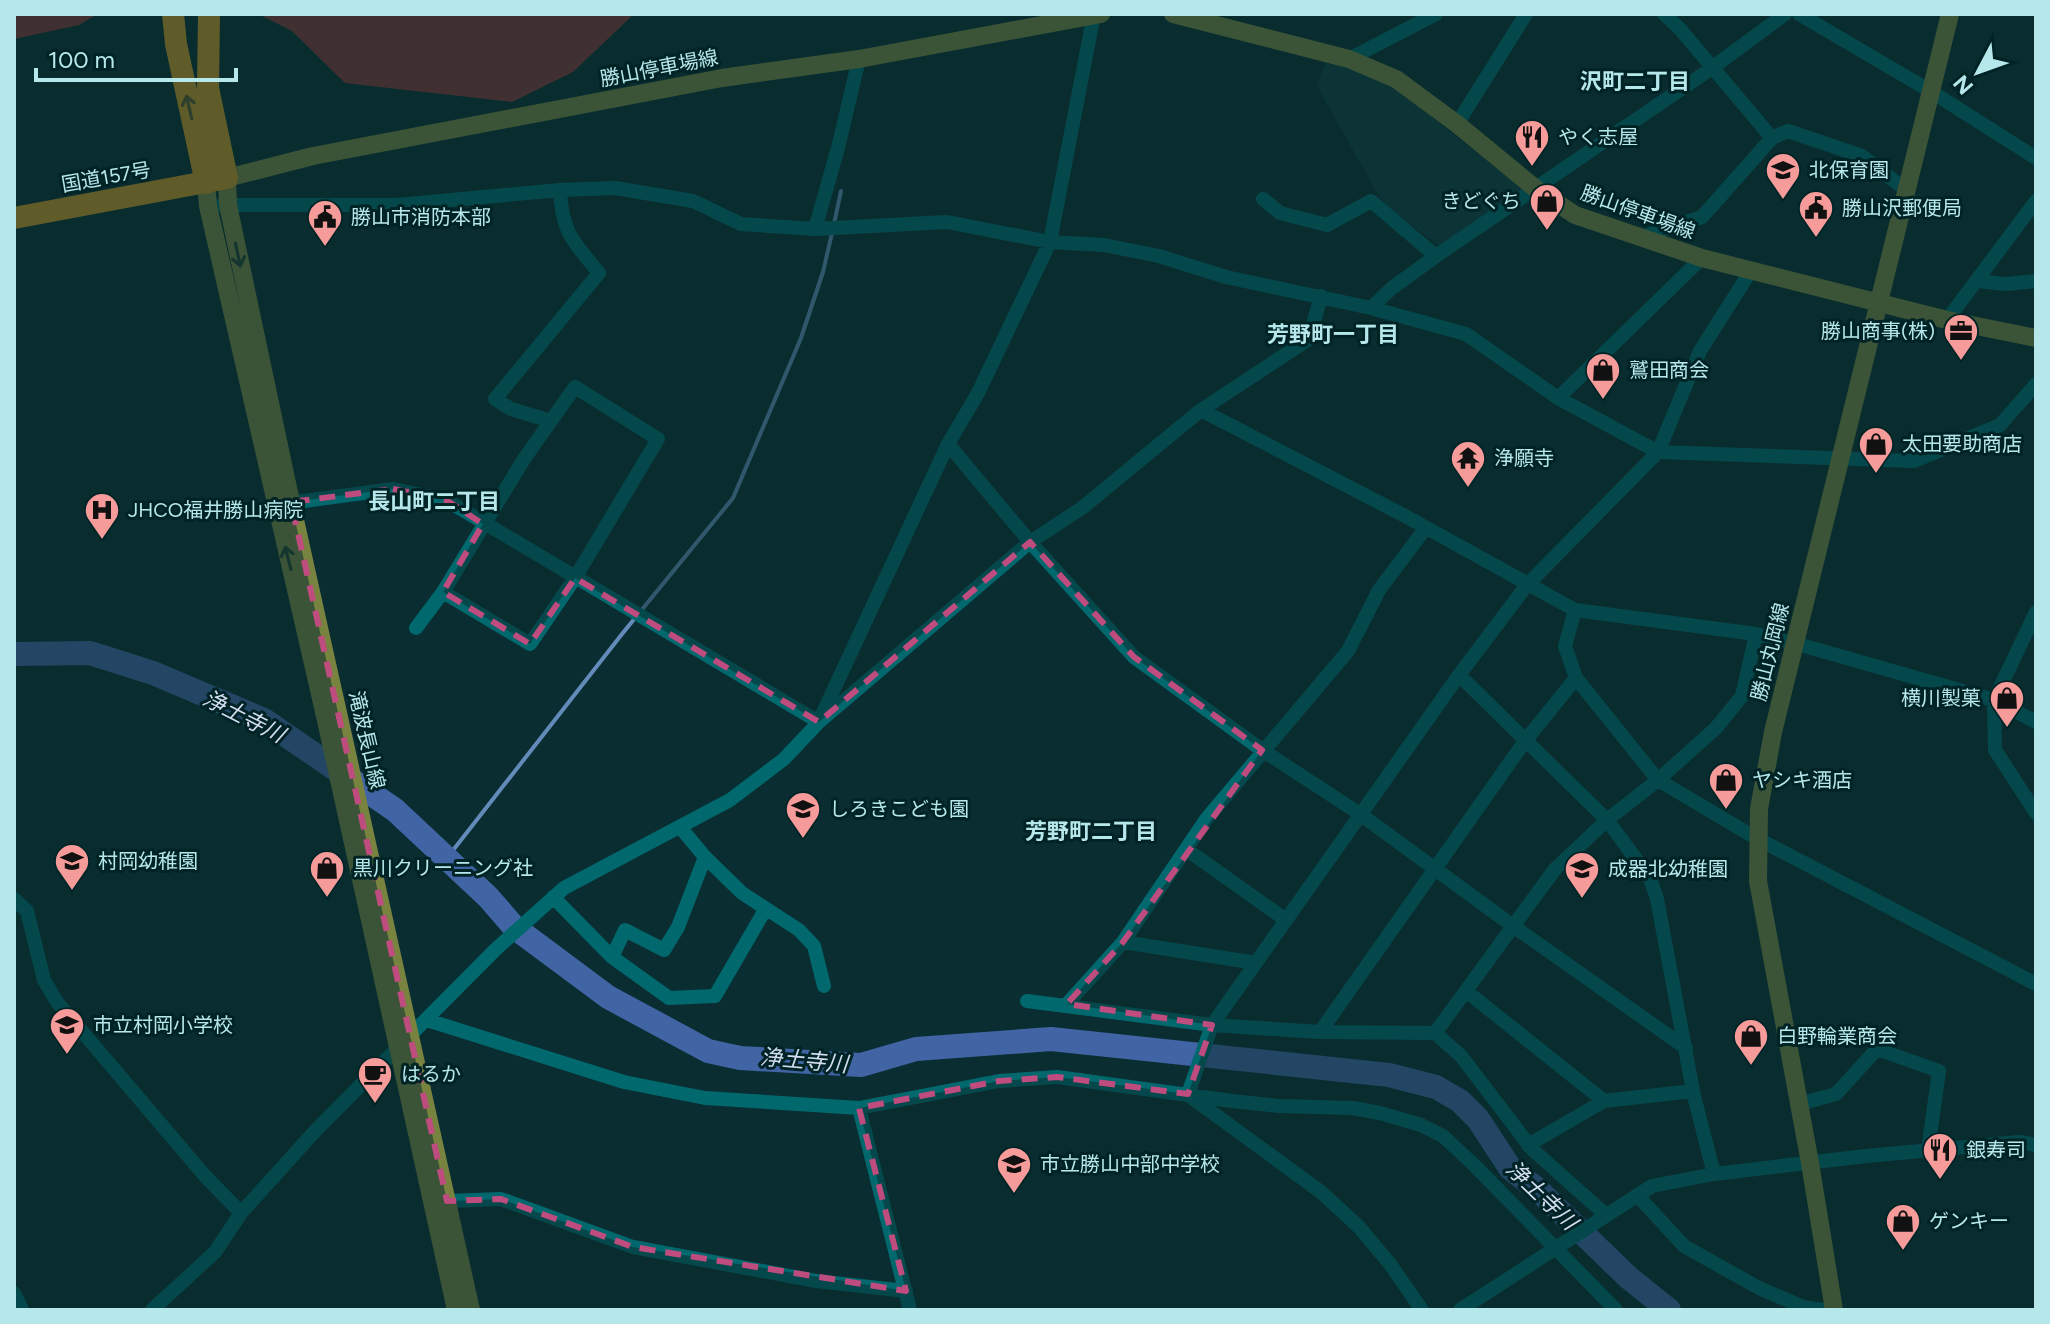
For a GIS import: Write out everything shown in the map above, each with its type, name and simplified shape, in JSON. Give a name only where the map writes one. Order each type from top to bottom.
[{"type":"highway","points":[[173,14],[176,44],[216,181]]},
{"type":"highway","points":[[209,14],[208,88],[216,181]]},
{"type":"highway","name":"国道157号","points":[[14,218],[216,181]]},
{"type":"main road","name":"勝山停車場線","points":[[216,181],[313,156],[722,78],[859,59],[1101,14]]},
{"type":"main road","name":"勝山停車場線","points":[[1173,14],[1349,59],[1396,79],[1536,189],[1575,215],[1702,258],[1947,320],[2036,338]]},
{"type":"main road","name":"勝山丸岡線","points":[[1834,1310],[1758,881],[1756,838],[1764,771],[1794,643],[1950,14]]},
{"type":"main road","name":"滝波長山線","points":[[216,181],[228,205],[283,504]]},
{"type":"main road","name":"滝波長山線","points":[[216,181],[208,206],[283,504],[332,717],[368,847],[456,1310]]},
{"type":"main road","name":"滝波長山線","points":[[332,717],[351,836],[447,1201],[471,1310]]},
{"type":"street","points":[[819,722],[948,444],[978,393],[1050,242],[1094,14]]},
{"type":"street","points":[[1349,59],[1436,14]]},
{"type":"street","points":[[1457,124],[1526,14]]},
{"type":"street","points":[[1664,14],[1772,138]]},
{"type":"street","points":[[1371,308],[1392,288],[1436,256],[1712,68],[1785,14]]},
{"type":"street","points":[[1799,14],[1932,92],[2036,158]]},
{"type":"street","points":[[815,229],[859,59]]},
{"type":"street","points":[[1642,237],[1702,217],[1772,138],[1788,131],[1862,156],[1906,190]]},
{"type":"street","points":[[208,206],[397,205],[615,188],[693,201],[741,224],[815,229],[947,222],[1050,242],[1104,245],[1226,277],[1371,308],[1466,334],[1558,398],[1658,452],[1914,461],[2000,425],[2036,384]]},
{"type":"street","points":[[551,421],[511,409],[495,399],[599,273],[567,234],[561,214],[560,190]]},
{"type":"street","points":[[1263,199],[1280,213],[1327,225],[1371,201],[1436,256]]},
{"type":"street","points":[[1947,320],[2036,201]]},
{"type":"street","points":[[1558,398],[1702,258]]},
{"type":"street","points":[[1188,1094],[1210,1030],[1459,675],[1527,585],[1658,452],[1700,351],[1752,269]]},
{"type":"street","points":[[1978,281],[2006,284],[2036,281]]},
{"type":"street","points":[[152,1310],[215,1252],[241,1213],[317,1129],[496,949],[553,897],[564,888],[730,800],[784,759],[819,722],[1030,542],[1082,508],[1201,410],[1309,339],[1321,296]]},
{"type":"street","points":[[416,628],[443,592],[483,524],[575,387],[658,439],[575,578],[530,644],[443,592]]},
{"type":"street","points":[[1201,410],[1575,610],[1756,634],[1794,643],[1994,700],[2036,722]]},
{"type":"street","points":[[948,444],[1030,542],[1134,657],[1262,750],[1360,814],[1686,1048]]},
{"type":"street","points":[[283,504],[393,489],[446,500],[819,722]]},
{"type":"street","points":[[1067,1004],[1123,942],[1207,818],[1348,651],[1379,590],[1425,529]]},
{"type":"street","points":[[1575,610],[1565,646],[1576,678],[1658,780],[1756,838],[2036,984]]},
{"type":"street","points":[[2036,612],[1994,700],[1995,750],[2036,813]]},
{"type":"street","points":[[1435,1033],[1555,869],[1607,820],[1716,728],[1742,696],[1756,634]]},
{"type":"street","points":[[1459,675],[1607,820],[1650,878],[1657,899],[1693,1091],[1714,1174]]},
{"type":"street","points":[[1320,1032],[1525,741],[1576,678]]},
{"type":"street","points":[[680,827],[742,893],[799,930],[814,946],[824,986]]},
{"type":"street","points":[[1186,849],[1286,920]]},
{"type":"street","points":[[612,957],[625,930],[664,950],[678,927],[705,857]]},
{"type":"street","points":[[553,897],[612,957],[669,998],[715,996],[765,910]]},
{"type":"street","points":[[14,899],[27,911],[44,980],[57,1002],[205,1176],[241,1213]]},
{"type":"street","points":[[1123,942],[1256,963]]},
{"type":"street","points":[[1466,991],[1604,1101]]},
{"type":"street","points":[[1027,1001],[1067,1004],[1210,1030],[1435,1033],[1461,1056],[1528,1145],[1602,1216]]},
{"type":"street","points":[[427,1020],[624,1082],[705,1098],[859,1108],[999,1081],[1057,1077],[1279,1106],[1353,1108],[1421,1125],[1443,1136],[1616,1310]]},
{"type":"street","points":[[1799,1104],[1836,1094],[1877,1049],[1914,1062],[1939,1071],[1928,1150]]},
{"type":"street","points":[[1528,1145],[1604,1101],[1693,1091]]},
{"type":"street","points":[[1188,1094],[1321,1192],[1359,1227],[1422,1310]]},
{"type":"street","points":[[859,1108],[910,1310]]},
{"type":"street","points":[[1460,1310],[1652,1186],[1714,1174],[1928,1150],[2020,1142],[2036,1145]]},
{"type":"street","points":[[1637,1195],[1684,1246],[1759,1288],[1803,1307],[1823,1310]]},
{"type":"street","points":[[447,1201],[501,1199],[633,1247],[816,1281],[906,1291]]},
{"type":"street","points":[[14,1293],[22,1310]]},
{"type":"highlighted area","points":[[393,489],[446,500],[483,524],[443,592],[530,644],[575,578],[819,722],[1030,542],[1134,657],[1262,750],[1123,942],[1067,1004],[1212,1025],[1188,1094],[1057,1077],[999,1081],[859,1108],[906,1291],[633,1247],[501,1199],[447,1201],[291,502]]},
{"type":"shaded area","points":[[14,14],[98,14],[79,25],[14,39]]},
{"type":"shaded area","points":[[258,14],[634,14],[573,72],[512,102],[345,83],[292,31]]},
{"type":"shaded area","points":[[1326,61],[1363,72],[1399,91],[1526,192],[1442,248],[1387,207],[1379,196],[1317,86]]},
{"type":"waterway","points":[[834,224],[841,191]]},
{"type":"waterway","points":[[447,858],[733,498],[801,338],[823,272],[832,233]]},
{"type":"waterway","name":"浄土寺川","points":[[14,654],[90,653],[153,673],[264,720],[395,810],[488,897],[514,927],[608,997],[708,1051],[740,1058],[861,1065],[916,1049],[1051,1039],[1389,1075],[1436,1087],[1460,1101],[1478,1119],[1510,1168],[1537,1189],[1629,1278],[1669,1310]]},
{"type":"place","name":"やく志屋","points":[[1532,168]]},
{"type":"place","name":"北保育園","points":[[1783,201]]},
{"type":"place","name":"きどぐち","points":[[1547,232]]},
{"type":"place","name":"勝山沢郵便局","points":[[1816,239]]},
{"type":"place","name":"勝山市消防本部","points":[[325,248]]},
{"type":"place","name":"勝山商事(株)","points":[[1961,362]]},
{"type":"place","name":"鷲田商会","points":[[1603,401]]},
{"type":"place","name":"太田要助商店","points":[[1876,475]]},
{"type":"place","name":"浄願寺","points":[[1468,489]]},
{"type":"place","name":"JHCO福井勝山病院","points":[[102,541]]},
{"type":"place","name":"横川製菓","points":[[2007,729]]},
{"type":"place","name":"ヤシキ酒店","points":[[1726,811]]},
{"type":"place","name":"しろきこども園","points":[[803,840]]},
{"type":"place","name":"村岡幼稚園","points":[[72,892]]},
{"type":"place","name":"黒川クリーニング社","points":[[327,899]]},
{"type":"place","name":"成器北幼稚園","points":[[1582,900]]},
{"type":"place","name":"市立村岡小学校","points":[[67,1056]]},
{"type":"place","name":"白野輪業商会","points":[[1751,1067]]},
{"type":"place","name":"はるか","points":[[375,1105]]},
{"type":"place","name":"銀寿司","points":[[1940,1181]]},
{"type":"place","name":"市立勝山中部中学校","points":[[1014,1195]]},
{"type":"place","name":"ゲンキー","points":[[1903,1252]]},
{"type":"district","name":"沢町二丁目","points":[[1635,81]]},
{"type":"district","name":"芳野町一丁目","points":[[1333,334]]},
{"type":"district","name":"長山町二丁目","points":[[434,501]]},
{"type":"district","name":"芳野町二丁目","points":[[1091,831]]}]
